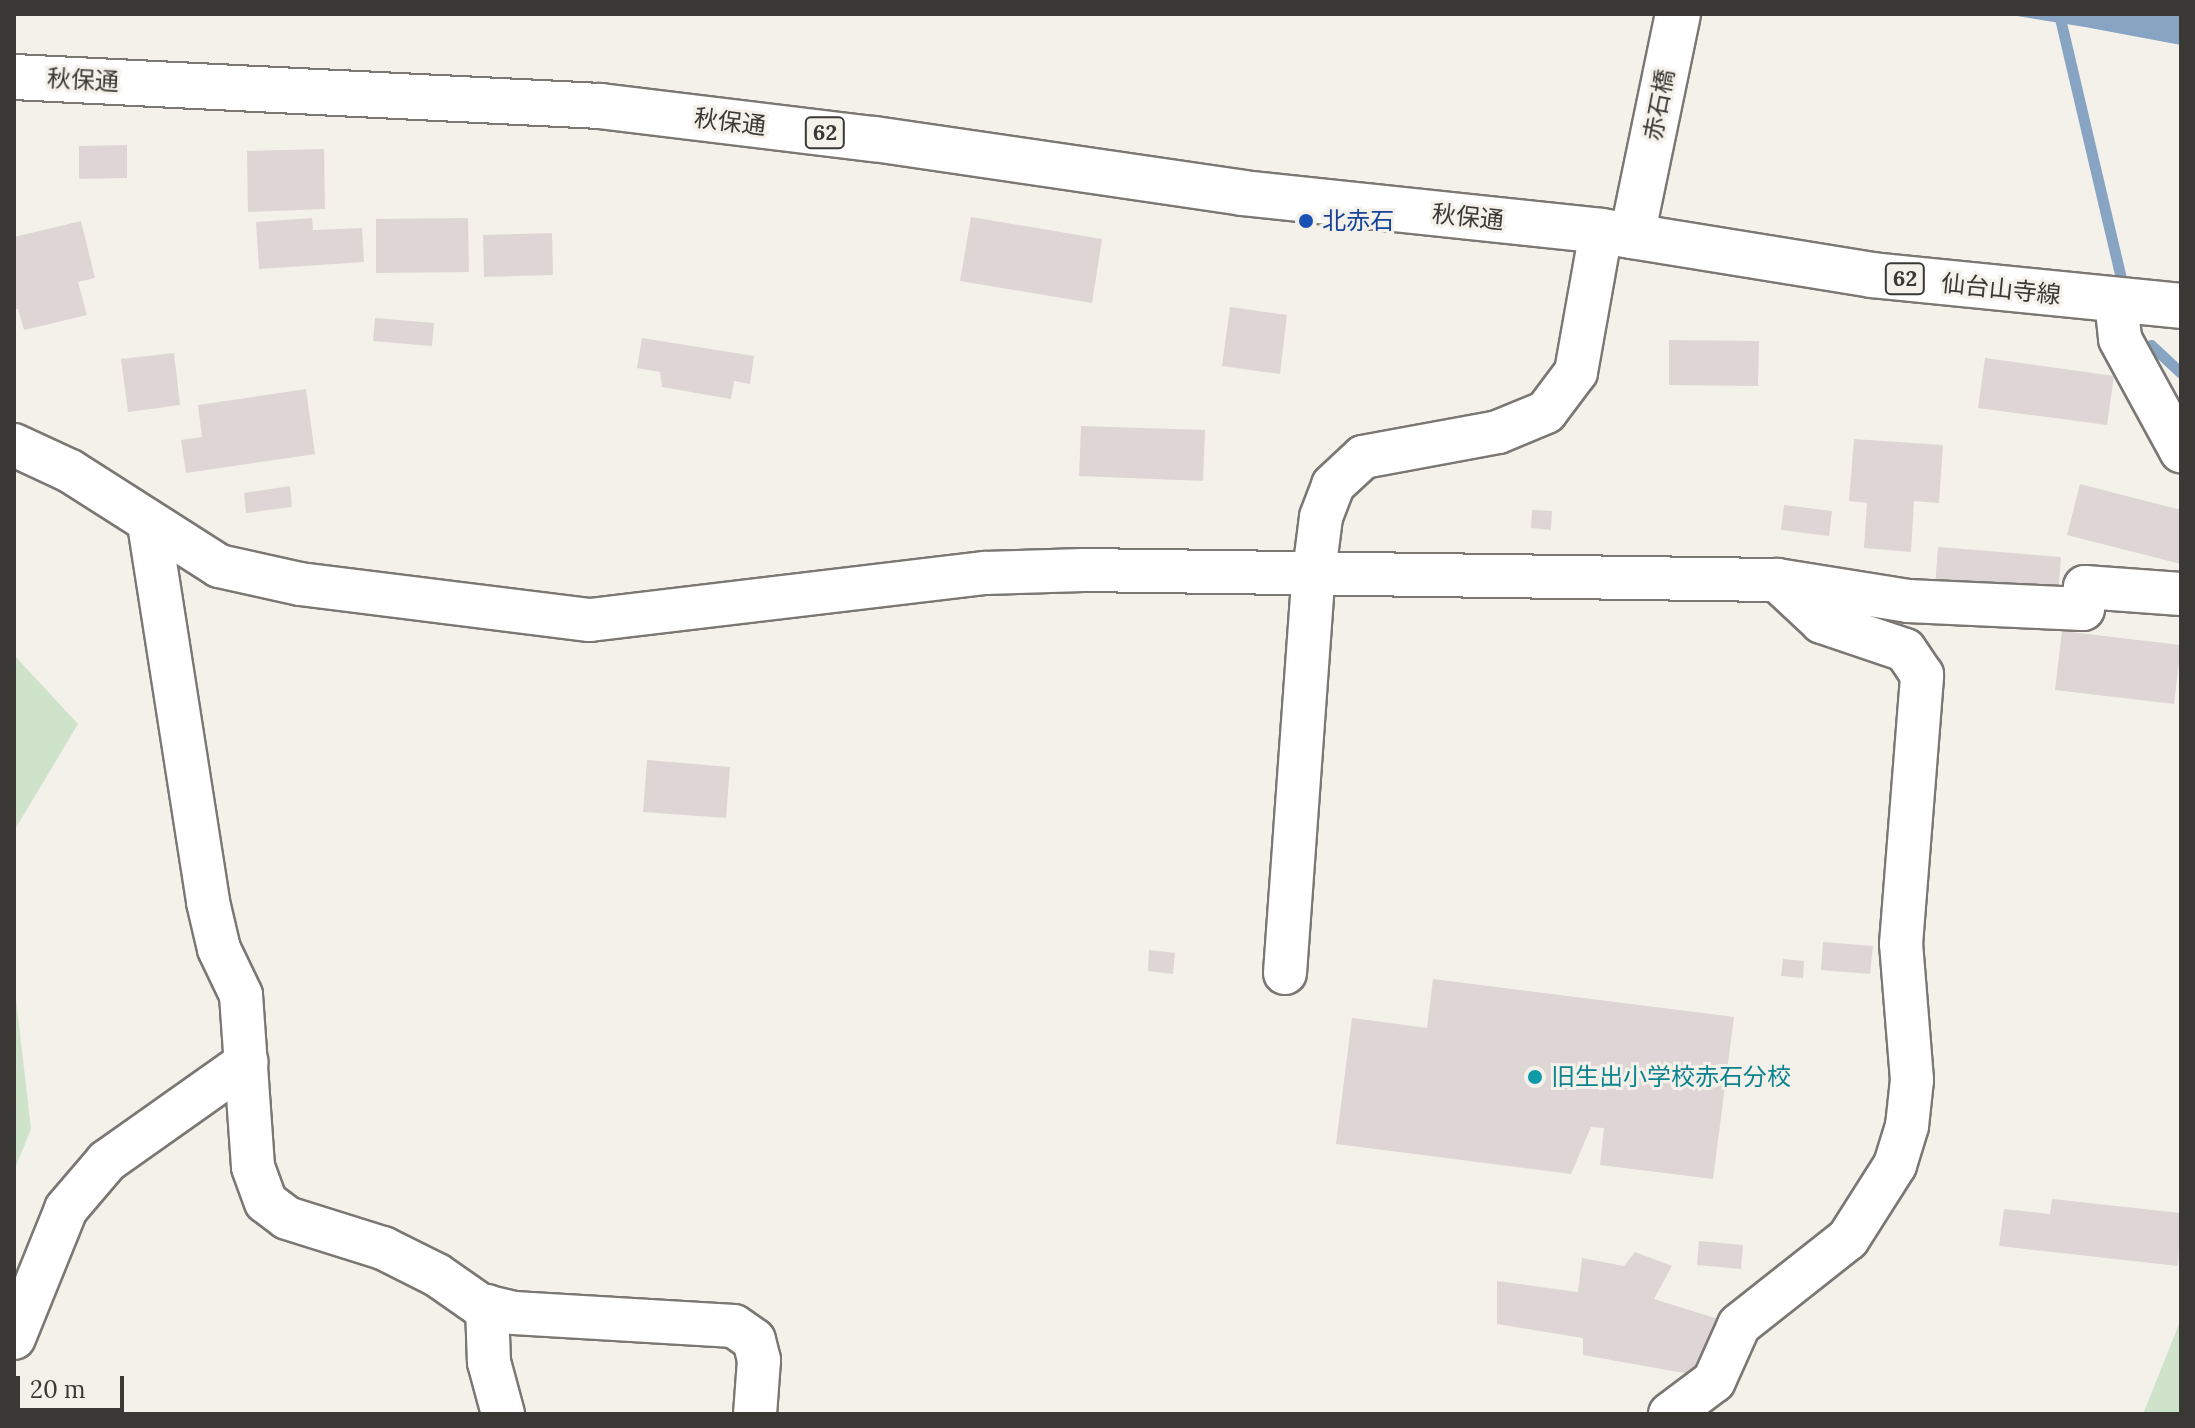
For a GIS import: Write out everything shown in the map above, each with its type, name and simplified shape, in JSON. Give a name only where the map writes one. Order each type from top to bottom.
[{"type":"main road","name":"赤石橋","points":[[1625,221],[1678,14]]},
{"type":"main road","name":"秋保通","points":[[14,77],[600,106],[874,139],[1242,193],[1625,221]]},
{"type":"main road","name":"仙台山寺線","points":[[1625,221],[1872,275],[2181,306]]},
{"type":"street","points":[[1285,973],[1314,572],[1321,517],[1333,485],[1363,457],[1523,424],[1546,412],[1566,392],[1625,221]]},
{"type":"street","points":[[2116,300],[2120,339],[2181,451]]},
{"type":"street","points":[[14,445],[70,471],[219,566],[300,584],[590,620],[985,573],[1314,572],[1777,580],[1908,601],[2083,609],[2085,587],[2181,594]]},
{"type":"street","points":[[149,524],[208,902],[219,949],[241,995],[253,1167],[266,1202],[287,1218],[383,1248],[487,1306],[514,1313],[734,1326],[754,1340],[759,1360],[755,1414]]},
{"type":"street","points":[[1670,1414],[1714,1381],[1739,1325],[1848,1239],[1895,1165],[1907,1126],[1912,1080],[1901,944],[1922,675],[1905,650],[1822,622],[1777,580]]},
{"type":"street","points":[[14,1338],[66,1209],[107,1161],[247,1062]]},
{"type":"street","points":[[487,1306],[489,1362],[503,1414]]},
{"type":"green space","points":[[14,655],[78,724],[14,831]]},
{"type":"green space","points":[[14,981],[31,1129],[14,1171]]},
{"type":"green space","points":[[2181,1319],[2181,1414],[2143,1414]]},
{"type":"water","points":[[2005,14],[2181,14],[2181,45],[2085,27]]},
{"type":"building","points":[[127,145],[127,178],[79,179],[79,146]]},
{"type":"building","points":[[324,149],[325,209],[248,212],[247,151]]},
{"type":"building","points":[[971,217],[1102,239],[1092,303],[960,281]]},
{"type":"building","points":[[312,218],[313,230],[362,228],[364,262],[259,269],[256,222]]},
{"type":"building","points":[[468,218],[469,272],[376,273],[376,219]]},
{"type":"building","points":[[81,221],[95,278],[78,282],[87,315],[24,330],[18,309],[14,310],[14,237]]},
{"type":"building","points":[[552,233],[553,275],[484,277],[483,235]]},
{"type":"building","points":[[1230,307],[1287,315],[1280,374],[1222,366]]},
{"type":"building","points":[[375,318],[434,323],[432,346],[373,341]]},
{"type":"building","points":[[642,338],[754,356],[750,384],[734,381],[731,399],[662,387],[660,372],[637,368]]},
{"type":"building","points":[[1669,340],[1759,341],[1758,386],[1669,385]]},
{"type":"building","points":[[174,353],[180,405],[128,412],[121,359]]},
{"type":"building","points":[[1985,358],[2114,376],[2107,425],[1978,408]]},
{"type":"building","points":[[306,389],[315,454],[186,473],[181,440],[202,437],[198,405]]},
{"type":"building","points":[[1081,426],[1205,430],[1203,481],[1079,476]]},
{"type":"building","points":[[1854,439],[1943,445],[1939,503],[1914,501],[1911,552],[1864,548],[1867,503],[1849,501]]},
{"type":"building","points":[[2080,484],[2181,510],[2181,564],[2067,535]]},
{"type":"building","points":[[290,486],[292,507],[246,513],[244,493]]},
{"type":"building","points":[[1784,505],[1832,511],[1829,536],[1781,530]]},
{"type":"building","points":[[1532,510],[1552,511],[1551,530],[1531,528]]},
{"type":"building","points":[[1938,547],[2061,557],[2058,597],[1935,586]]},
{"type":"building","points":[[2062,631],[2181,645],[2174,704],[2055,690]]},
{"type":"building","points":[[647,760],[730,767],[726,818],[643,812]]},
{"type":"building","points":[[1823,942],[1873,946],[1870,974],[1821,970]]},
{"type":"building","points":[[1149,950],[1175,953],[1173,974],[1148,971]]},
{"type":"building","points":[[1783,959],[1804,961],[1803,978],[1781,976]]},
{"type":"building","name":"旧生出小学校赤石分校","points":[[1433,979],[1734,1017],[1713,1179],[1600,1165],[1604,1128],[1591,1127],[1571,1174],[1336,1144],[1352,1018],[1427,1028]]},
{"type":"building","points":[[2052,1199],[2181,1213],[2178,1266],[1999,1246],[2004,1209],[2050,1214]]},
{"type":"building","points":[[1699,1241],[1743,1245],[1741,1269],[1697,1265]]},
{"type":"building","points":[[1635,1252],[1672,1266],[1654,1299],[1718,1319],[1695,1375],[1583,1355],[1583,1338],[1497,1324],[1497,1281],[1578,1292],[1582,1258],[1624,1266]]},
{"type":"waterway","points":[[2059,14],[2121,279]]},
{"type":"waterway","points":[[2151,345],[2181,373]]},
{"type":"place","name":"北赤石","points":[[1306,221]]},
{"type":"place","name":"旧生出小学校赤石分校","points":[[1535,1077]]}]
